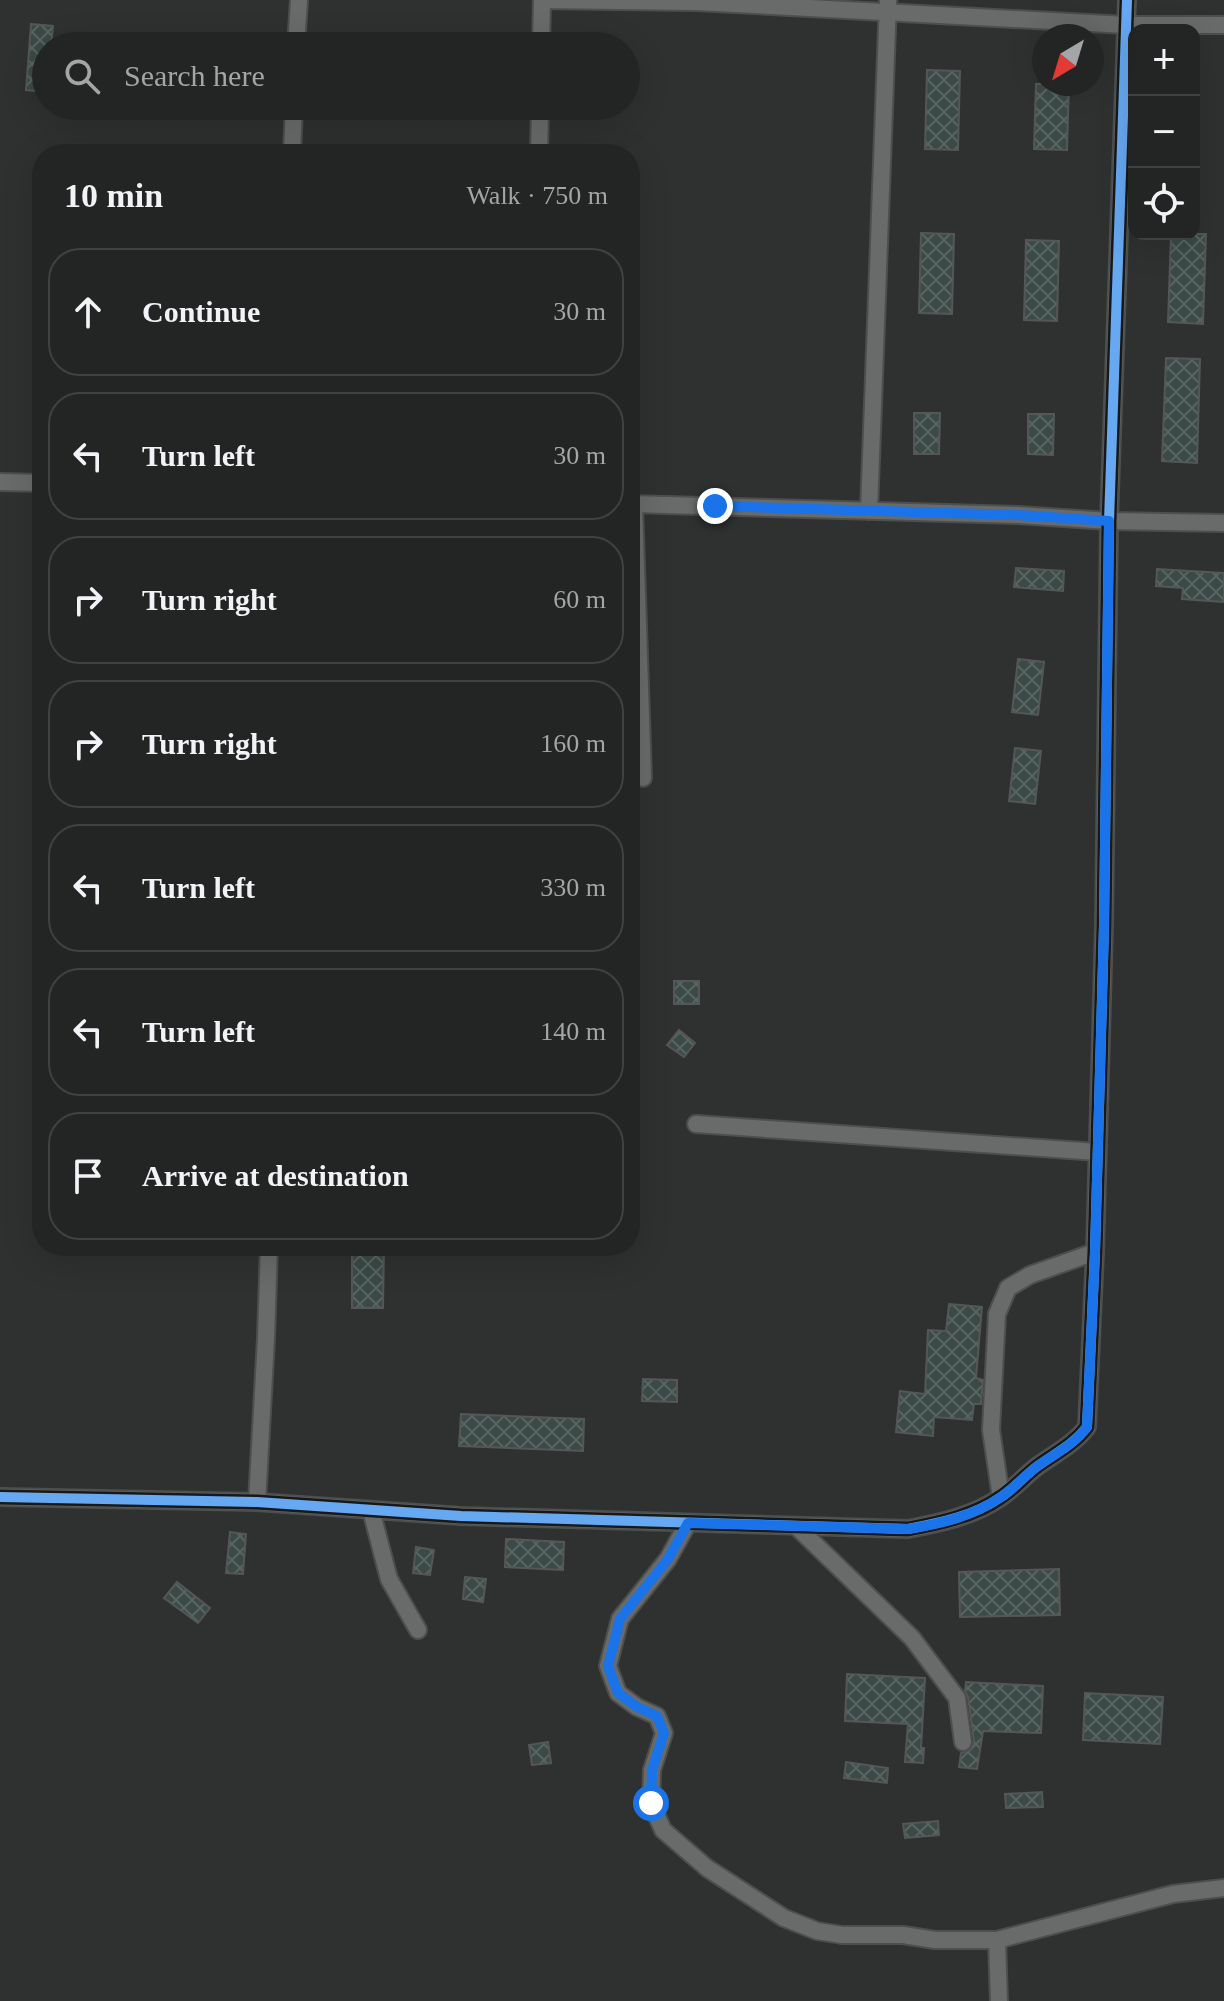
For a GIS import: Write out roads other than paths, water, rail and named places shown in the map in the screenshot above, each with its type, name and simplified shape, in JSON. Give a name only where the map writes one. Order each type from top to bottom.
[{"type":"street","points":[[297,32],[299,0]]},
{"type":"street","points":[[541,32],[542,0],[888,6],[1126,25],[1224,25]]},
{"type":"street","points":[[0,1497],[257,1502],[461,1516],[908,1529],[942,1523],[978,1510],[1001,1497],[1036,1467],[1077,1439],[1087,1427],[1104,926],[1109,521],[1127,0]]},
{"type":"street","points":[[869,511],[888,6]]},
{"type":"street","points":[[292,144],[293,120]]},
{"type":"street","points":[[539,144],[540,120]]},
{"type":"street","points":[[0,482],[32,483]]},
{"type":"street","points":[[640,504],[1224,523]]},
{"type":"street","points":[[640,703],[643,778]]},
{"type":"street","points":[[696,1124],[1097,1152]]},
{"type":"street","points":[[1001,1497],[991,1430],[997,1314],[1008,1288],[1030,1275],[1095,1252]]},
{"type":"street","points":[[257,1502],[269,1256]]},
{"type":"street","points":[[371,1510],[389,1579],[418,1630]]},
{"type":"street","points":[[688,1523],[668,1559],[620,1619],[608,1666],[618,1693],[637,1707],[657,1716],[664,1733],[652,1770],[651,1803],[663,1830],[707,1868],[784,1918],[817,1931],[842,1935],[903,1935],[935,1940],[997,1940],[1173,1894],[1224,1888]]},
{"type":"street","points":[[796,1526],[912,1638],[957,1698],[963,1742]]},
{"type":"street","points":[[997,1940],[999,2001]]}]
